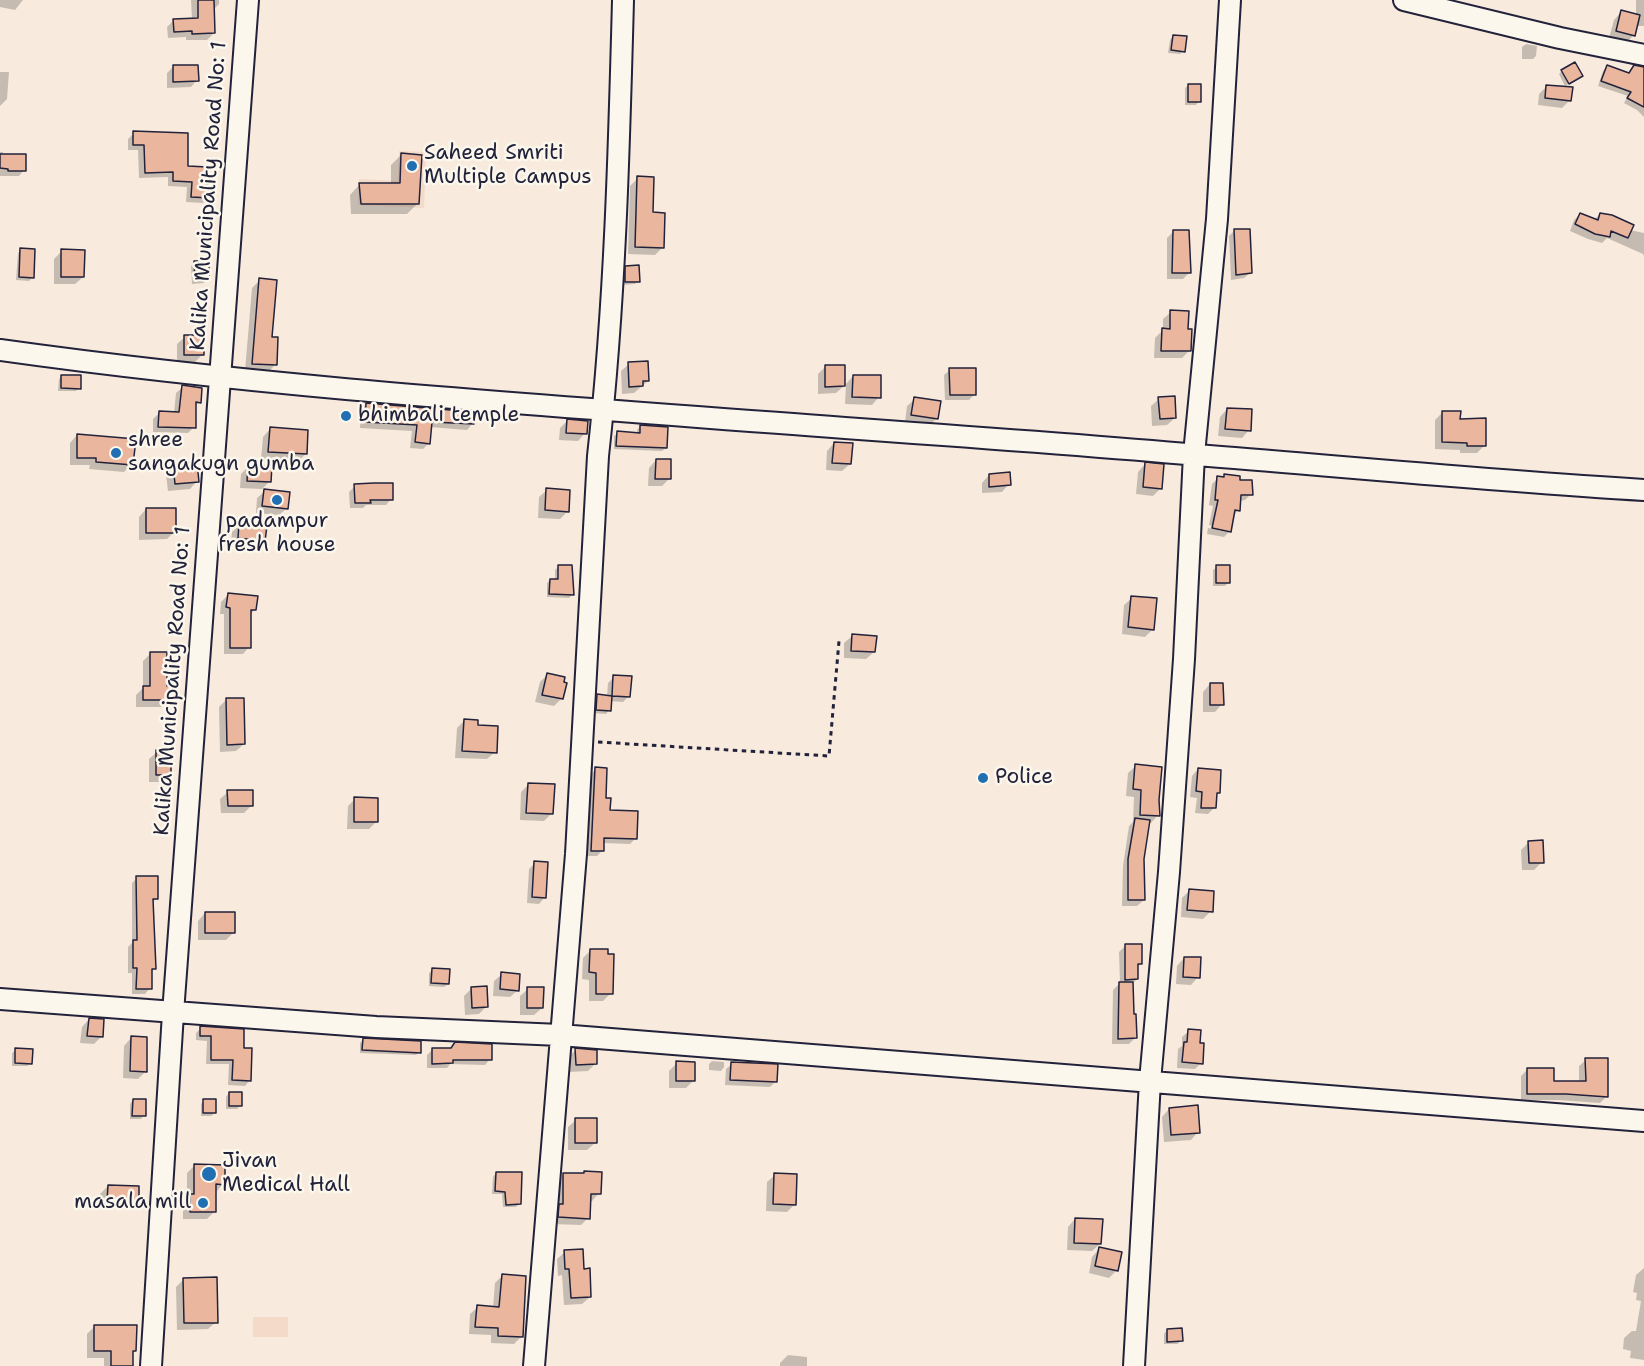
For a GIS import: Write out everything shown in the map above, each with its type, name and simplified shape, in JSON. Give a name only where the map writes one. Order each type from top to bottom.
[{"type":"street","name":"Kalika Municipality Road No: 1","points":[[151,1366],[173,1013],[248,0]]},
{"type":"street","points":[[534,1366],[576,854],[598,456],[617,215],[623,0]]},
{"type":"street","points":[[1134,1366],[1150,1081],[1170,860],[1184,659],[1194,454],[1217,219],[1230,0]]},
{"type":"street","points":[[1404,0],[1644,56]]},
{"type":"street","points":[[0,350],[81,362],[219,377],[603,410],[1194,454],[1487,481],[1644,490]]},
{"type":"street","points":[[0,999],[376,1027],[560,1035],[1644,1121]]},
{"type":"path","points":[[582,741],[829,756],[839,641]]},
{"type":"shaded area","name":"Saheed Smriti Multiple Campus","points":[[399,151],[426,152],[424,208],[358,205],[359,179],[398,181]]},
{"type":"shaded area","points":[[253,1317],[288,1317],[288,1337],[253,1337]]},
{"type":"building","points":[[198,0],[214,0],[215,33],[174,32],[173,19],[198,18]]},
{"type":"building","points":[[1621,10],[1640,15],[1635,36],[1616,31]]},
{"type":"building","points":[[1173,35],[1187,36],[1185,52],[1171,50]]},
{"type":"building","points":[[1575,62],[1583,76],[1569,84],[1561,70]]},
{"type":"building","points":[[173,65],[198,65],[199,81],[173,82]]},
{"type":"building","points":[[1607,65],[1629,73],[1634,65],[1644,67],[1644,107],[1627,98],[1631,92],[1601,81]]},
{"type":"building","points":[[1188,84],[1201,84],[1201,102],[1188,102]]},
{"type":"building","points":[[1546,85],[1573,87],[1571,101],[1545,98]]},
{"type":"building","points":[[133,131],[188,133],[188,166],[207,167],[206,184],[211,185],[210,198],[191,197],[192,182],[173,181],[173,172],[145,173],[144,145],[133,145]]},
{"type":"building","name":"Saheed Smriti Multiple Campus","points":[[401,153],[422,155],[419,204],[361,204],[359,183],[400,183]]},
{"type":"building","points":[[0,154],[26,154],[26,171],[8,171],[8,169],[0,168]]},
{"type":"building","points":[[637,176],[654,177],[653,212],[665,213],[664,248],[635,247]]},
{"type":"building","points":[[1580,213],[1598,220],[1600,213],[1612,215],[1634,225],[1628,238],[1611,231],[1610,237],[1595,234],[1575,224]]},
{"type":"building","points":[[1234,229],[1250,229],[1252,273],[1236,275]]},
{"type":"building","points":[[1173,230],[1189,230],[1191,273],[1172,273]]},
{"type":"building","points":[[20,248],[35,249],[34,278],[19,277]]},
{"type":"building","points":[[61,249],[85,250],[84,277],[61,277]]},
{"type":"building","points":[[194,261],[209,261],[209,281],[195,281]]},
{"type":"building","points":[[639,265],[640,282],[625,282],[625,266]]},
{"type":"building","points":[[259,278],[277,280],[272,337],[278,337],[277,365],[252,364]]},
{"type":"building","points":[[1170,310],[1189,311],[1188,329],[1192,329],[1191,351],[1161,351],[1162,328],[1170,329]]},
{"type":"building","points":[[184,335],[204,335],[204,355],[184,355]]},
{"type":"building","points":[[648,361],[649,381],[643,381],[643,386],[629,387],[628,362]]},
{"type":"building","points":[[825,365],[845,365],[845,386],[825,387]]},
{"type":"building","points":[[949,368],[976,368],[976,395],[950,395]]},
{"type":"building","points":[[61,375],[81,375],[81,389],[61,388]]},
{"type":"building","points":[[853,375],[881,375],[881,398],[852,397]]},
{"type":"building","points":[[182,385],[202,388],[201,403],[196,402],[196,428],[158,427],[159,411],[179,412]]},
{"type":"building","points":[[1175,396],[1176,418],[1160,419],[1158,397]]},
{"type":"building","points":[[914,397],[941,401],[938,419],[911,415]]},
{"type":"building","points":[[366,403],[475,412],[474,424],[432,422],[430,444],[415,442],[417,425],[365,422]]},
{"type":"building","points":[[1227,408],[1252,409],[1251,431],[1225,429]]},
{"type":"building","points":[[1442,411],[1461,411],[1460,419],[1486,418],[1486,446],[1442,442]]},
{"type":"building","points":[[567,419],[588,421],[587,434],[566,433]]},
{"type":"building","points":[[640,425],[668,427],[667,448],[616,446],[617,431],[640,433]]},
{"type":"building","points":[[270,427],[308,430],[307,454],[268,452]]},
{"type":"building","points":[[77,434],[136,439],[133,465],[96,462],[96,458],[77,458]]},
{"type":"building","points":[[834,442],[853,443],[851,464],[832,463]]},
{"type":"building","points":[[656,459],[671,459],[671,479],[655,479]]},
{"type":"building","points":[[197,462],[199,482],[175,484],[173,465]]},
{"type":"building","points":[[1145,462],[1164,464],[1162,489],[1143,487]]},
{"type":"building","points":[[248,465],[272,466],[271,482],[247,481]]},
{"type":"building","points":[[1010,472],[1011,485],[989,487],[989,474]]},
{"type":"building","points":[[1224,474],[1240,476],[1240,480],[1252,480],[1253,495],[1241,495],[1240,511],[1235,510],[1231,532],[1212,528],[1218,500],[1215,500],[1217,476],[1224,477]]},
{"type":"building","points":[[393,483],[393,500],[370,500],[371,503],[355,503],[354,484]]},
{"type":"building","points":[[546,488],[570,490],[569,512],[545,510]]},
{"type":"building","points":[[264,489],[290,492],[288,509],[262,506]]},
{"type":"building","points":[[146,508],[176,508],[176,533],[146,533]]},
{"type":"building","points":[[239,523],[267,526],[265,541],[238,538]]},
{"type":"building","points":[[558,565],[572,565],[574,595],[549,594],[550,579],[558,579]]},
{"type":"building","points":[[1216,565],[1230,565],[1230,583],[1216,583]]},
{"type":"building","points":[[228,593],[258,596],[256,610],[251,610],[251,648],[230,648],[230,608],[226,607]]},
{"type":"building","points":[[1131,596],[1157,598],[1154,630],[1128,627]]},
{"type":"building","points":[[852,634],[877,636],[875,652],[851,651]]},
{"type":"building","points":[[150,652],[167,652],[167,686],[170,686],[170,700],[143,700],[143,686],[150,686]]},
{"type":"building","points":[[547,673],[565,677],[564,682],[567,683],[563,699],[542,695]]},
{"type":"building","points":[[613,675],[632,676],[630,697],[612,696]]},
{"type":"building","points":[[1210,683],[1223,683],[1224,705],[1210,705]]},
{"type":"building","points":[[597,694],[612,696],[611,711],[596,710]]},
{"type":"building","points":[[226,698],[244,698],[245,744],[227,745]]},
{"type":"building","points":[[464,719],[478,720],[478,725],[498,726],[497,753],[462,751]]},
{"type":"building","points":[[156,750],[171,750],[171,775],[156,775]]},
{"type":"building","points":[[1135,764],[1162,767],[1160,816],[1140,815],[1141,790],[1133,789]]},
{"type":"building","points":[[595,767],[607,768],[606,798],[611,798],[610,810],[638,811],[637,839],[604,838],[604,851],[591,851]]},
{"type":"building","points":[[1198,768],[1221,770],[1220,793],[1217,793],[1216,808],[1201,808],[1202,792],[1196,791]]},
{"type":"building","points":[[528,783],[555,784],[553,814],[526,813]]},
{"type":"building","points":[[227,790],[253,790],[253,806],[228,806]]},
{"type":"building","points":[[354,797],[378,798],[378,822],[354,822]]},
{"type":"building","points":[[1135,818],[1150,820],[1144,859],[1145,900],[1128,900],[1128,859]]},
{"type":"building","points":[[1543,840],[1544,863],[1529,863],[1528,841]]},
{"type":"building","points":[[534,861],[548,862],[546,898],[532,897]]},
{"type":"building","points":[[136,876],[158,876],[158,899],[153,899],[156,969],[152,969],[152,989],[136,989],[137,968],[133,968],[133,940],[137,940]]},
{"type":"building","points":[[1189,889],[1214,891],[1213,912],[1187,910]]},
{"type":"building","points":[[205,912],[235,912],[235,933],[205,933]]},
{"type":"building","points":[[1125,944],[1142,944],[1142,964],[1138,964],[1138,979],[1125,980]]},
{"type":"building","points":[[590,949],[608,949],[608,954],[614,954],[613,994],[596,994],[596,973],[589,972]]},
{"type":"building","points":[[1184,957],[1201,957],[1200,978],[1183,977]]},
{"type":"building","points":[[432,968],[450,969],[449,984],[431,983]]},
{"type":"building","points":[[501,972],[520,974],[519,991],[500,989]]},
{"type":"building","points":[[1119,982],[1133,982],[1137,1038],[1118,1039]]},
{"type":"building","points":[[487,986],[488,1007],[472,1008],[471,987]]},
{"type":"building","points":[[527,987],[544,987],[543,1008],[527,1008]]},
{"type":"building","points":[[89,1018],[104,1019],[103,1037],[87,1036]]},
{"type":"building","points":[[200,1026],[244,1029],[244,1048],[252,1048],[251,1081],[232,1080],[233,1060],[211,1060],[211,1036],[200,1036]]},
{"type":"building","points":[[1188,1029],[1201,1030],[1200,1043],[1204,1043],[1203,1064],[1182,1062]]},
{"type":"building","points":[[131,1036],[147,1037],[147,1072],[130,1071]]},
{"type":"building","points":[[363,1038],[421,1041],[421,1053],[362,1050]]},
{"type":"building","points":[[455,1042],[492,1044],[492,1060],[453,1060],[453,1063],[432,1064],[432,1048],[451,1048]]},
{"type":"building","points":[[15,1048],[33,1049],[32,1064],[15,1063]]},
{"type":"building","points":[[575,1048],[597,1050],[597,1064],[576,1065]]},
{"type":"building","points":[[1585,1058],[1608,1058],[1608,1097],[1527,1094],[1527,1068],[1554,1068],[1554,1081],[1586,1081]]},
{"type":"building","points":[[676,1061],[695,1062],[695,1081],[676,1081]]},
{"type":"building","points":[[731,1062],[778,1064],[777,1082],[730,1080]]},
{"type":"building","points":[[229,1092],[242,1092],[242,1106],[229,1106]]},
{"type":"building","points":[[133,1099],[146,1099],[146,1116],[132,1116]]},
{"type":"building","points":[[203,1099],[216,1099],[216,1113],[203,1113]]},
{"type":"building","points":[[1198,1105],[1200,1133],[1171,1135],[1169,1108]]},
{"type":"building","points":[[575,1118],[597,1118],[597,1143],[575,1143]]},
{"type":"building","points":[[194,1164],[225,1165],[225,1185],[216,1184],[216,1212],[190,1212],[190,1194],[194,1194]]},
{"type":"building","points":[[584,1171],[602,1172],[601,1194],[591,1194],[590,1219],[558,1217],[559,1204],[563,1204],[563,1173],[584,1173]]},
{"type":"building","points":[[496,1172],[522,1172],[521,1204],[506,1205],[505,1192],[495,1191]]},
{"type":"building","points":[[774,1173],[797,1174],[796,1205],[773,1204]]},
{"type":"building","points":[[108,1185],[139,1186],[139,1202],[107,1201]]},
{"type":"building","points":[[1075,1218],[1103,1219],[1101,1244],[1074,1243]]},
{"type":"building","points":[[1099,1247],[1122,1252],[1118,1271],[1095,1266]]},
{"type":"building","points":[[583,1249],[584,1269],[590,1268],[591,1297],[571,1298],[569,1269],[565,1269],[564,1250]]},
{"type":"building","points":[[502,1274],[526,1276],[523,1337],[498,1336],[498,1328],[475,1327],[477,1305],[499,1307]]},
{"type":"building","points":[[217,1277],[218,1323],[184,1323],[183,1278]]},
{"type":"building","points":[[94,1325],[137,1325],[133,1366],[111,1366],[111,1351],[94,1351]]},
{"type":"building","points":[[1182,1328],[1183,1341],[1167,1342],[1167,1329]]},
{"type":"place","name":"Saheed Smriti Multiple Campus","points":[[412,166]]},
{"type":"place","name":"bhimbali temple","points":[[346,416]]},
{"type":"place","name":"shree sangakugn gumba","points":[[116,453]]},
{"type":"place","name":"padampur fresh house","points":[[277,500]]},
{"type":"place","name":"Police","points":[[983,778]]},
{"type":"place","name":"Jivan Medical Hall","points":[[209,1174]]},
{"type":"place","name":"masala mill","points":[[203,1203]]}]
